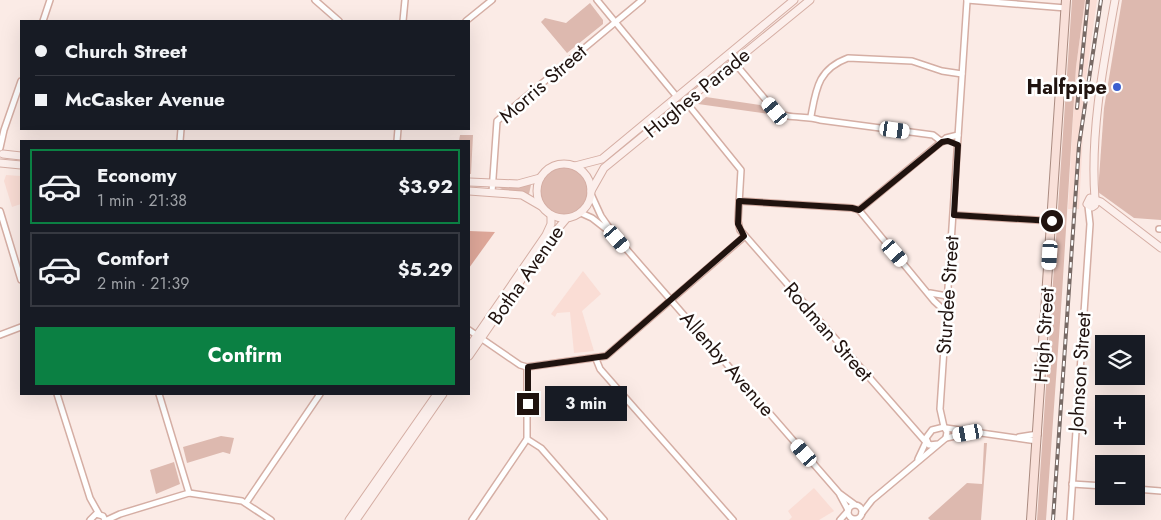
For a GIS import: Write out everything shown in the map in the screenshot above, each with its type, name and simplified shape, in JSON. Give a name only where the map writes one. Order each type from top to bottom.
[{"type":"main road","name":"High Street","points":[[1031,520],[1066,4]]},
{"type":"street","points":[[43,20],[50,0]]},
{"type":"street","points":[[315,0],[338,20]]},
{"type":"street","points":[[403,20],[405,0]]},
{"type":"street","points":[[467,20],[492,0]]},
{"type":"street","points":[[470,331],[520,365],[528,367],[596,359],[606,356],[744,235],[738,224],[742,170],[686,102],[677,97],[597,0]]},
{"type":"street","name":"Morris Street","points":[[492,192],[497,121],[642,0]]},
{"type":"street","name":"Hughes Parade","points":[[575,166],[602,159],[794,0]]},
{"type":"street","name":"Hughes Parade","points":[[591,192],[604,168],[810,0]]},
{"type":"street","points":[[967,0],[1066,4]]},
{"type":"street","name":"Sturdee Street","points":[[936,427],[940,409],[967,0]]},
{"type":"street","name":"Johnson Street","points":[[1070,520],[1097,111],[1115,0]]},
{"type":"street","points":[[728,55],[778,113],[803,117],[811,116],[820,120],[933,135],[942,142],[948,141],[958,145]]},
{"type":"street","points":[[811,116],[818,82],[838,62],[848,58],[912,61],[942,71],[962,74]]},
{"type":"street","points":[[20,84],[4,130],[0,163],[20,165]]},
{"type":"street","points":[[0,135],[4,130]]},
{"type":"street","points":[[859,210],[949,136],[958,135]]},
{"type":"street","points":[[1,150],[20,156]]},
{"type":"street","points":[[470,182],[522,184],[540,178],[556,166],[575,166],[587,176],[591,192],[586,207],[581,213],[566,219],[551,215],[541,206],[522,195],[470,190]]},
{"type":"street","points":[[540,178],[536,192],[541,206]]},
{"type":"street","name":"Allenby Avenue","points":[[591,192],[601,216],[615,236],[839,493],[848,511],[856,519]]},
{"type":"street","points":[[739,201],[859,210],[946,312]]},
{"type":"street","points":[[1092,203],[1111,211],[1161,244]]},
{"type":"street","points":[[0,212],[20,277]]},
{"type":"street","name":"Allenby Avenue","points":[[581,213],[595,220],[615,236]]},
{"type":"street","name":"Botha Avenue","points":[[470,354],[479,337],[521,276],[546,235],[551,224],[551,215]]},
{"type":"street","points":[[954,215],[1052,221]]},
{"type":"street","points":[[595,220],[601,216]]},
{"type":"street","name":"Botha Avenue","points":[[521,276],[566,219]]},
{"type":"street","name":"Rodman Street","points":[[744,235],[925,442]]},
{"type":"street","points":[[1147,236],[1161,248]]},
{"type":"street","points":[[929,293],[947,296]]},
{"type":"street","points":[[0,335],[20,328]]},
{"type":"street","name":"Botha Avenue","points":[[470,346],[479,337]]},
{"type":"street","points":[[596,359],[600,368],[733,520]]},
{"type":"street","points":[[472,520],[527,439],[528,367]]},
{"type":"street","points":[[57,395],[90,498],[91,518],[103,518],[120,514],[189,493],[246,502],[271,520]]},
{"type":"street","points":[[159,395],[189,493]]},
{"type":"street","points":[[246,502],[319,395]]},
{"type":"street","points":[[427,412],[436,395]]},
{"type":"street","points":[[356,520],[381,479],[427,412],[442,395]]},
{"type":"street","name":"Sturdee Street","points":[[940,409],[945,428]]},
{"type":"street","points":[[912,427],[928,432]]},
{"type":"street","points":[[916,462],[928,432],[936,427],[968,433],[1037,438]]},
{"type":"street","points":[[945,428],[946,438]]},
{"type":"street","points":[[841,520],[856,519],[872,500],[946,438],[968,433]]},
{"type":"street","points":[[527,439],[541,448],[604,520]]},
{"type":"street","points":[[925,442],[932,446],[938,444]]},
{"type":"street","points":[[349,520],[381,479]]},
{"type":"street","points":[[1072,484],[1095,485]]},
{"type":"street","points":[[1145,490],[1161,491]]},
{"type":"street","name":"Allenby Avenue","points":[[839,493],[857,505]]},
{"type":"street","points":[[90,498],[103,518]]},
{"type":"street","points":[[841,520],[848,511],[857,505],[872,500]]},
{"type":"street","points":[[857,505],[865,520]]},
{"type":"shaded area","points":[[1072,0],[1085,0],[1076,67],[1046,520],[1037,520]]},
{"type":"shaded area","points":[[1085,0],[1097,0],[1086,78],[1079,209],[1068,209],[1076,67]]},
{"type":"shaded area","points":[[1122,0],[1161,0],[1161,220],[1134,218],[1098,192],[1104,108]]},
{"type":"shaded area","points":[[590,3],[603,20],[603,24],[567,53],[541,22],[545,18],[566,23]]},
{"type":"shaded area","points":[[706,97],[760,105],[769,114],[698,104]]},
{"type":"shaded area","points":[[460,135],[473,135],[471,174],[470,140],[459,140]]},
{"type":"shaded area","points":[[559,166],[569,166],[582,173],[589,186],[589,196],[582,209],[569,216],[559,216],[550,212],[543,205],[539,196],[539,186],[543,177],[550,170]]},
{"type":"shaded area","points":[[6,175],[20,176],[20,204],[12,207],[4,181]]},
{"type":"shaded area","points":[[531,185],[529,194],[504,190],[496,186]]},
{"type":"shaded area","points":[[470,231],[495,232],[470,267]]},
{"type":"shaded area","points":[[583,271],[601,294],[582,311],[594,351],[574,353],[570,312],[557,313],[555,317],[551,314]]},
{"type":"shaded area","points":[[221,436],[234,438],[230,454],[223,452],[187,463],[183,447]]},
{"type":"shaded area","points":[[984,443],[987,443],[981,520],[930,520],[928,518],[967,483],[982,484]]},
{"type":"shaded area","points":[[174,462],[180,484],[156,494],[150,470]]},
{"type":"shaded area","points":[[814,488],[834,511],[819,520],[789,520],[792,517],[788,511]]},
{"type":"railway","points":[[1077,108],[1088,0]]},
{"type":"railway","points":[[1053,520],[1079,145],[1101,0]]},
{"type":"place","name":"Halfpipe","points":[[1117,87]]},
{"type":"route","points":[[528,404],[528,367],[596,359],[606,356],[732,245],[740,241],[744,236],[738,224],[739,201],[859,210],[943,141],[948,141],[958,145],[954,215],[1052,221]]}]
